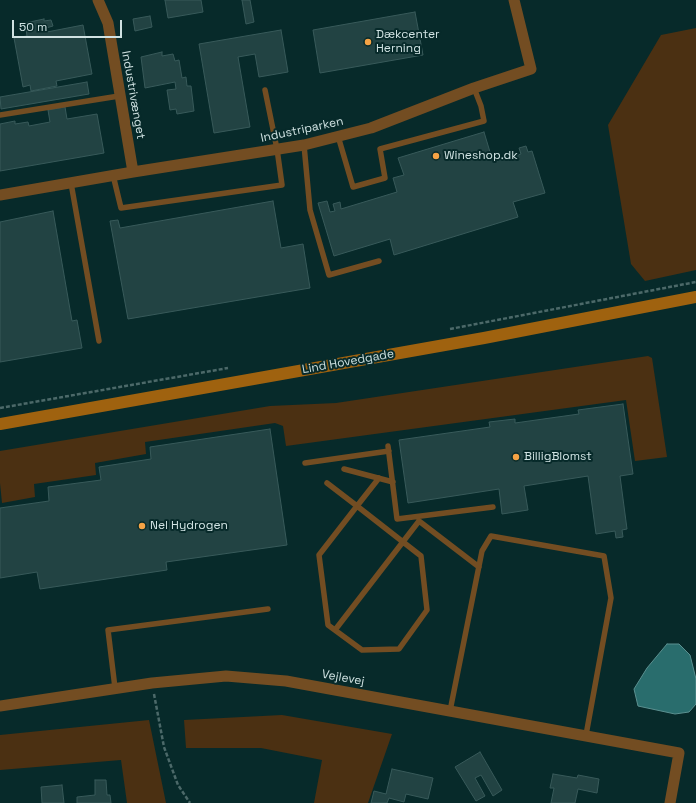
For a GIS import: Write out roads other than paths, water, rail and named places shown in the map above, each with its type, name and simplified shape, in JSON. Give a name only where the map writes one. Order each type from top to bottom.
[{"type":"main road","name":"Lind Hovedgade","points":[[0,424],[484,338],[696,297]]},
{"type":"street","name":"Industrivænget","points":[[98,0],[108,23],[119,96],[133,172]]},
{"type":"street","name":"Industriparken","points":[[0,195],[304,145],[371,128],[474,88],[531,69],[514,0]]},
{"type":"street","name":"Vejlevej","points":[[0,706],[152,683],[226,676],[286,681],[679,753],[670,803]]},
{"type":"lane","points":[[338,136],[353,187],[385,178],[380,149],[484,121],[481,106],[474,88]]},
{"type":"lane","points":[[113,176],[121,208],[282,184],[277,149],[265,90]]},
{"type":"lane","points":[[0,115],[119,96]]},
{"type":"lane","points":[[304,145],[310,210],[329,275],[379,261]]},
{"type":"lane","points":[[71,183],[99,341]]},
{"type":"lane","points":[[305,463],[389,449],[397,519],[418,519],[493,507]]},
{"type":"lane","points":[[344,469],[393,482]]},
{"type":"lane","points":[[327,483],[357,506],[421,556],[426,610],[399,649],[362,650],[328,625],[319,555],[357,506],[379,478]]},
{"type":"lane","points":[[335,630],[403,542],[418,519]]},
{"type":"lane","points":[[418,519],[479,567]]},
{"type":"lane","points":[[450,711],[482,551],[491,536],[604,556],[611,598],[586,735]]},
{"type":"lane","points":[[115,688],[108,630],[268,609]]},
{"type":"water","points":[[667,644],[679,644],[690,655],[696,679],[696,704],[689,712],[675,714],[638,706],[634,689],[647,668]]},
{"type":"place","name":"Dækcenter Herning","points":[[368,42]]},
{"type":"place","name":"Wineshop.dk","points":[[436,156]]},
{"type":"place","name":"BilligBlomst","points":[[516,457]]},
{"type":"place","name":"Nel Hydrogen","points":[[142,526]]}]
